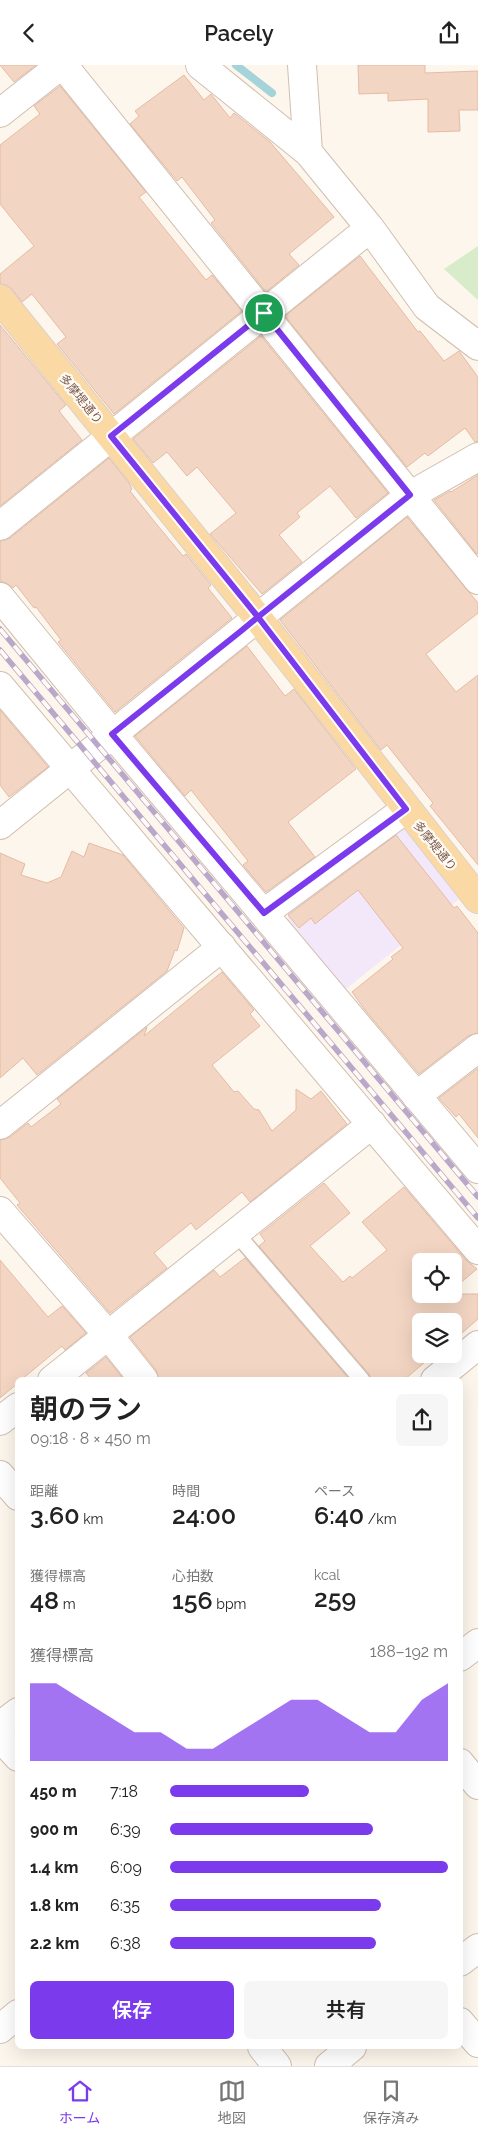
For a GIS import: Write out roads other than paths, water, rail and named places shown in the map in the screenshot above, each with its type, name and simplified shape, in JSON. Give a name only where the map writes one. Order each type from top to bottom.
[{"type":"main road","name":"多摩堤通り","points":[[0,299],[258,617],[406,809],[477,896]]},
{"type":"street","points":[[0,113],[62,65],[478,580]]},
{"type":"street","points":[[200,65],[308,152],[370,228],[426,307],[478,346]]},
{"type":"street","points":[[302,65],[308,152]]},
{"type":"street","points":[[0,526],[370,228]]},
{"type":"street","points":[[0,825],[72,769],[112,734],[410,495],[478,457]]},
{"type":"street","points":[[0,597],[112,734],[478,1169]]},
{"type":"street","points":[[0,686],[478,1250]]},
{"type":"street","points":[[264,913],[406,809]]},
{"type":"street","points":[[0,1125],[222,947]]},
{"type":"street","points":[[416,1096],[478,1048]]},
{"type":"street","points":[[56,1377],[372,1124]]},
{"type":"street","points":[[0,1211],[109,1336],[142,1377]]},
{"type":"street","points":[[439,1377],[478,1345]]},
{"type":"street","points":[[0,1421],[15,1409]]},
{"type":"street","points":[[0,1475],[15,1492]]},
{"type":"street","points":[[463,1655],[478,1643]]},
{"type":"street","points":[[0,1726],[15,1714]]},
{"type":"street","points":[[0,1737],[15,1754]]},
{"type":"street","points":[[463,1767],[478,1785]]},
{"type":"street","points":[[463,1960],[478,1948]]},
{"type":"street","points":[[0,2029],[15,2016]]},
{"type":"street","points":[[463,2026],[478,2043]]},
{"type":"street","points":[[264,2049],[277,2066]]},
{"type":"street","points":[[329,2066],[350,2049]]},
{"type":"lane","points":[[236,1233],[359,1377]]},
{"type":"waterway","points":[[236,65],[272,93]]},
{"type":"railway","points":[[0,629],[478,1197]]},
{"type":"railway","points":[[0,650],[478,1218]]}]
